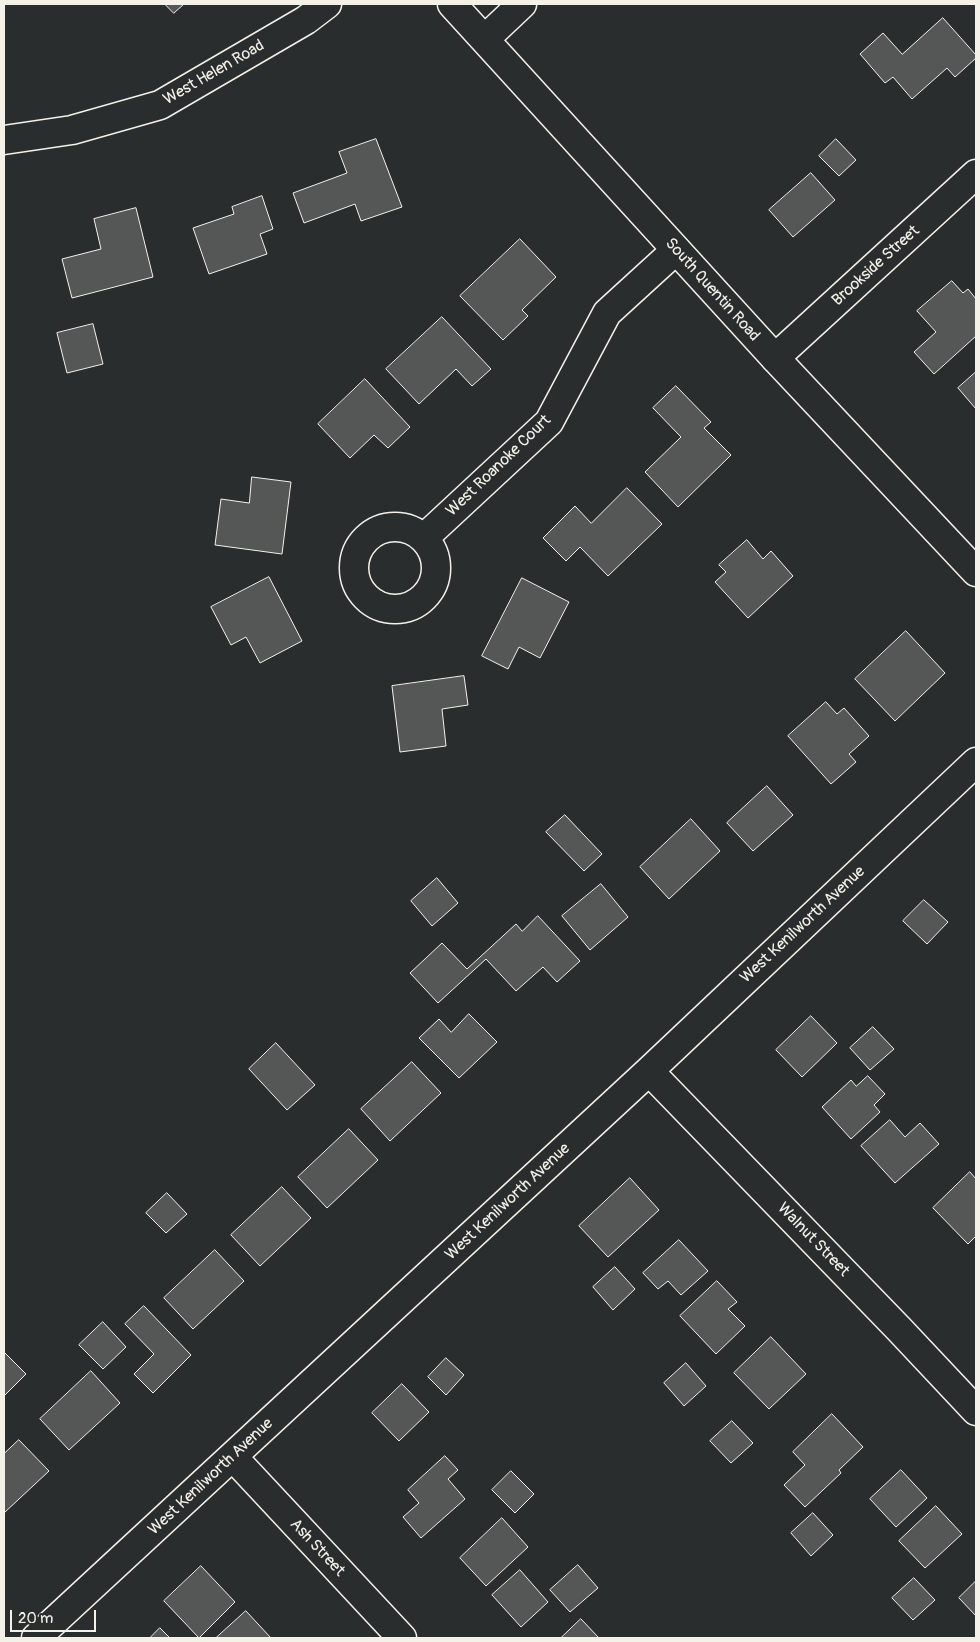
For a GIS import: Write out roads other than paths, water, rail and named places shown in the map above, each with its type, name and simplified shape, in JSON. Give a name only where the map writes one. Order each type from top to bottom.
[{"type":"street","name":"West Helen Road","points":[[4,140],[72,130],[160,105],[306,20],[327,4]]},
{"type":"street","name":"South Quentin Road","points":[[452,4],[775,358],[976,572]]},
{"type":"street","points":[[485,39],[522,4]]},
{"type":"street","name":"Brookside Street","points":[[775,358],[976,174]]},
{"type":"street","name":"West Roanoke Court","points":[[424,538],[549,422],[607,313],[676,250]]},
{"type":"street","name":"West Kenilworth Avenue","points":[[36,1638],[649,1071],[976,762]]},
{"type":"street","name":"Walnut Street","points":[[649,1071],[900,1329],[976,1411]]},
{"type":"street","name":"Ash Street","points":[[233,1457],[402,1638]]}]
